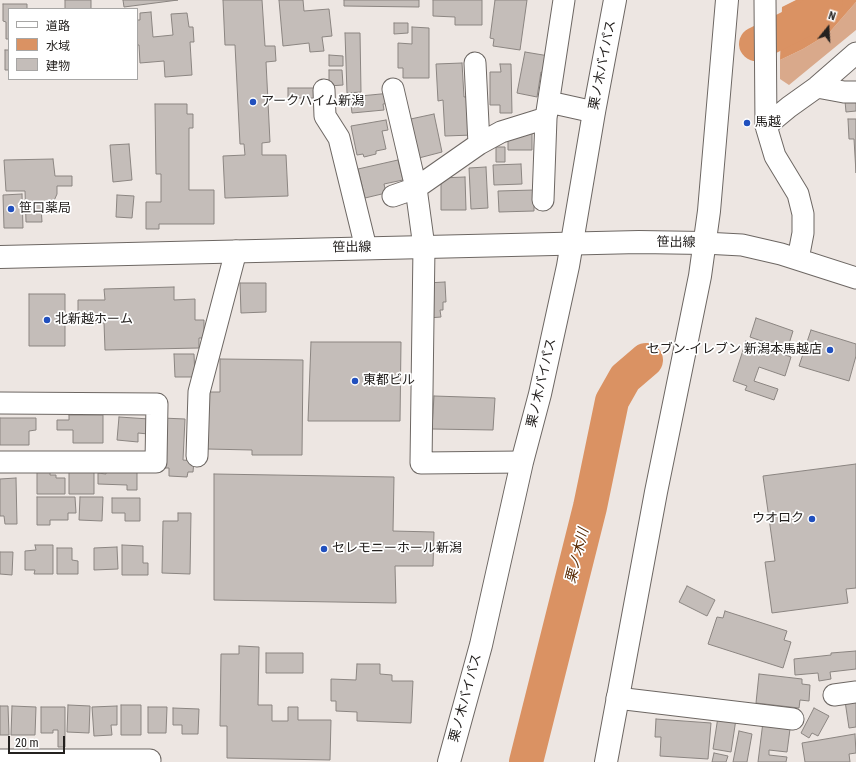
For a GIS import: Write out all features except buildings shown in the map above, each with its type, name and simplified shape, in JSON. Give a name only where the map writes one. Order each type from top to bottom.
[{"type":"main road","name":"栗ノ木バイパス","points":[[449,762],[481,645],[568,266],[615,0]]},
{"type":"main road","points":[[606,762],[658,484],[700,276],[709,211],[727,0]]},
{"type":"main road","name":"笹出線","points":[[0,257],[638,242],[704,243]]},
{"type":"street","points":[[543,200],[547,110],[564,0]]},
{"type":"street","points":[[765,0],[766,126],[775,156],[798,194],[803,214],[803,233],[798,259]]},
{"type":"street","points":[[766,126],[788,107],[817,87],[856,53]]},
{"type":"street","points":[[475,63],[479,144]]},
{"type":"street","points":[[817,87],[844,92],[856,92]]},
{"type":"street","points":[[393,89],[416,188],[424,247],[421,463],[522,462]]},
{"type":"street","points":[[324,90],[325,116],[339,138],[366,248]]},
{"type":"street","points":[[393,196],[416,188],[479,144],[547,110],[594,112]]},
{"type":"street","points":[[704,243],[742,245],[781,254],[856,278]]},
{"type":"street","points":[[197,456],[199,392],[236,251]]},
{"type":"street","points":[[0,402],[157,404],[156,462],[0,462]]},
{"type":"street","points":[[834,696],[856,692]]},
{"type":"street","points":[[617,698],[793,719]]},
{"type":"street","points":[[0,760],[150,760]]},
{"type":"shaded area","points":[[856,2],[856,30],[789,85],[780,79],[780,60],[803,49],[828,34]]},
{"type":"water","points":[[796,0],[856,0],[856,2],[828,34],[803,49],[780,60],[782,7]]},
{"type":"waterway","name":"栗ノ木川","points":[[756,44],[812,16],[826,0]]},
{"type":"waterway","name":"栗ノ木川","points":[[526,762],[590,507],[612,401],[625,378],[646,360]]},
{"type":"place","name":"アークハイム新潟","points":[[253,102]]},
{"type":"place","name":"馬越","points":[[747,123]]},
{"type":"place","name":"笹口薬局","points":[[11,209]]},
{"type":"place","name":"北新越ホーム","points":[[47,320]]},
{"type":"place","name":"セブン‐イレブン 新潟本馬越店","points":[[830,350]]},
{"type":"place","name":"東都ビル","points":[[355,381]]},
{"type":"place","name":"ウオロク","points":[[812,519]]},
{"type":"place","name":"セレモニーホール新潟","points":[[324,549]]}]
